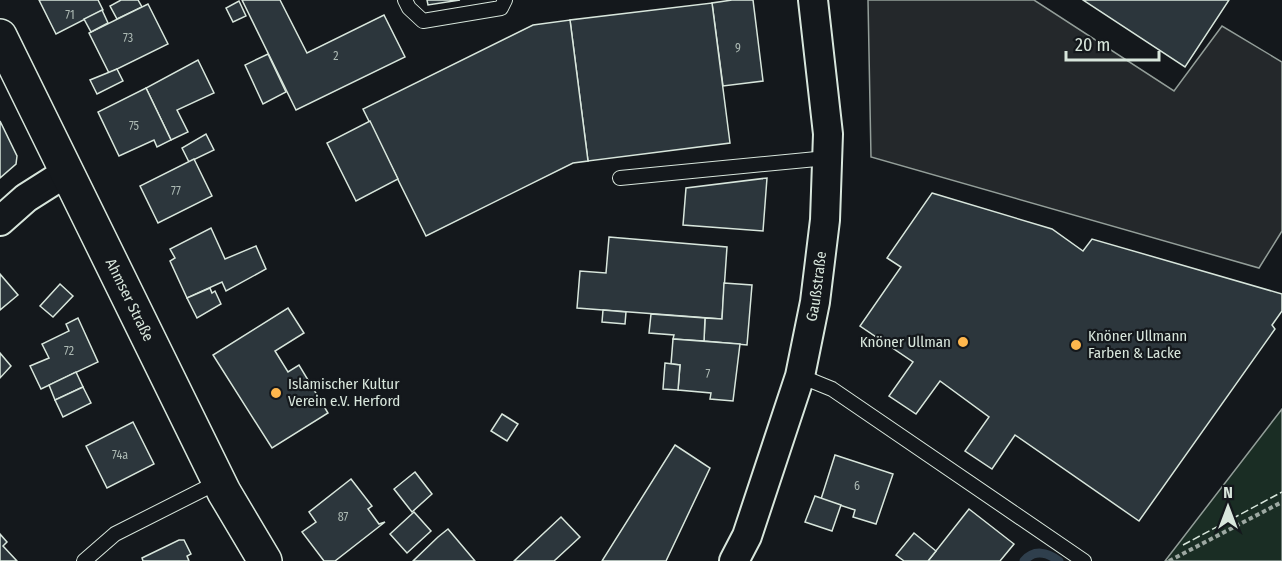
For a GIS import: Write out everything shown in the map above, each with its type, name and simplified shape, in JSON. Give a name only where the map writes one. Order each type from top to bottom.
[{"type":"street","name":"Gaußstraße","points":[[734,561],[747,536],[800,376],[815,302],[825,220],[827,158],[826,111],[813,0]]},
{"type":"street","name":"Ahmser Straße","points":[[0,36],[220,481],[265,561]]},
{"type":"street","points":[[0,221],[26,198],[67,172]]},
{"type":"lane","points":[[405,0],[409,8],[423,21],[501,8],[505,0]]},
{"type":"lane","points":[[620,178],[827,158]]},
{"type":"lane","points":[[800,376],[832,389],[1084,561]]},
{"type":"lane","points":[[84,561],[115,534],[220,481]]},
{"type":"path","points":[[1169,561],[1282,502]]},
{"type":"green space","points":[[1282,409],[1282,561],[1165,561]]},
{"type":"shaded area","points":[[868,0],[1034,0],[1174,91],[1222,26],[1282,62],[1282,231],[1259,268],[871,157]]},
{"type":"building","points":[[39,0],[98,0],[103,10],[56,34]]},
{"type":"building","points":[[121,0],[138,0],[142,7],[117,19],[110,6]]},
{"type":"building","points":[[242,0],[280,0],[307,53],[384,15],[405,57],[296,110]]},
{"type":"building","points":[[427,0],[460,0],[428,5]]},
{"type":"building","points":[[753,0],[763,81],[723,86],[712,3]]},
{"type":"building","points":[[1083,0],[1229,0],[1185,67]]},
{"type":"building","points":[[239,1],[246,16],[233,22],[226,8]]},
{"type":"building","points":[[712,3],[730,143],[588,161],[570,20]]},
{"type":"building","points":[[148,4],[168,44],[109,73],[89,33]]},
{"type":"building","points":[[102,10],[108,23],[91,32],[84,19]]},
{"type":"building","points":[[570,20],[588,161],[573,163],[426,236],[363,109],[533,25]]},
{"type":"building","points":[[268,54],[286,92],[263,104],[245,65]]},
{"type":"building","points":[[198,60],[214,93],[177,110],[188,132],[171,140],[146,88]]},
{"type":"building","points":[[117,69],[123,81],[97,94],[90,80]]},
{"type":"building","points":[[146,88],[171,140],[157,147],[154,140],[119,156],[98,112]]},
{"type":"building","points":[[0,121],[17,156],[16,164],[0,178]]},
{"type":"building","points":[[370,121],[398,179],[356,201],[327,143]]},
{"type":"building","points":[[206,134],[214,150],[189,162],[182,148]]},
{"type":"building","points":[[194,159],[212,196],[158,223],[140,186]]},
{"type":"building","points":[[767,178],[763,231],[683,225],[686,188]]},
{"type":"building","name":"Knöner Ullmann Farben & Lacke","points":[[932,193],[1052,229],[1083,251],[1092,239],[1282,294],[1282,311],[1272,325],[1275,329],[1139,521],[1015,435],[992,469],[965,451],[989,417],[940,381],[916,414],[889,396],[913,362],[860,326],[901,267],[887,258]]},
{"type":"building","points":[[211,228],[225,259],[256,246],[266,269],[226,291],[222,282],[187,298],[170,261],[175,258],[170,249]]},
{"type":"building","points":[[609,237],[727,247],[722,319],[577,308],[580,271],[606,273]]},
{"type":"building","points":[[0,274],[18,295],[0,310]]},
{"type":"building","points":[[724,283],[752,285],[747,345],[704,341],[705,318],[722,319]]},
{"type":"building","points":[[60,284],[73,296],[53,317],[40,306]]},
{"type":"building","points":[[210,288],[212,293],[215,291],[221,304],[197,318],[187,298]]},
{"type":"building","name":"Islamischer Kultur Verein e.V. Herford","points":[[288,308],[304,333],[275,351],[288,372],[299,365],[328,413],[272,448],[213,355]]},
{"type":"building","points":[[603,310],[626,312],[625,324],[602,322]]},
{"type":"building","points":[[651,314],[705,318],[704,341],[673,339],[674,335],[649,333]]},
{"type":"building","points":[[78,318],[98,362],[41,389],[30,366],[49,358],[42,344],[69,331],[66,324]]},
{"type":"building","points":[[673,339],[740,344],[733,401],[710,399],[711,393],[678,390],[680,365],[671,364]]},
{"type":"building","points":[[0,353],[11,366],[0,378]]},
{"type":"building","points":[[665,363],[680,365],[678,390],[663,389]]},
{"type":"building","points":[[76,372],[83,387],[55,400],[49,385]]},
{"type":"building","points":[[83,387],[91,403],[63,417],[55,400]]},
{"type":"building","points":[[502,414],[518,424],[507,441],[491,431]]},
{"type":"building","points":[[133,422],[154,464],[107,488],[86,446]]},
{"type":"building","points":[[675,445],[710,468],[666,561],[602,561]]},
{"type":"building","points":[[835,455],[893,474],[876,524],[853,517],[855,510],[821,499]]},
{"type":"building","points":[[415,472],[432,494],[412,512],[394,489]]},
{"type":"building","points":[[351,479],[372,506],[368,509],[379,524],[385,522],[335,561],[324,561],[302,532],[316,522],[309,512]]},
{"type":"building","points":[[815,496],[841,505],[832,531],[805,522]]},
{"type":"building","points":[[969,509],[1014,544],[1000,561],[928,561]]},
{"type":"building","points":[[414,512],[431,531],[407,553],[390,534]]},
{"type":"building","points":[[561,517],[580,537],[554,561],[514,561]]},
{"type":"building","points":[[448,529],[475,561],[413,561],[438,537]]},
{"type":"building","points":[[914,533],[936,551],[928,561],[904,561],[896,555]]},
{"type":"building","points":[[0,534],[7,542],[3,546],[17,561],[0,561]]},
{"type":"building","points":[[179,540],[184,540],[191,554],[187,556],[189,561],[143,561],[142,558]]},
{"type":"waterway","points":[[1024,561],[1036,553],[1059,561]]},
{"type":"fence","points":[[1183,545],[1282,492]]},
{"type":"place","name":"Knöner Ullman","points":[[963,342]]},
{"type":"place","name":"Knöner Ullmann Farben & Lacke","points":[[1076,345]]},
{"type":"place","name":"Islamischer Kultur Verein e.V. Herford","points":[[276,393]]}]
